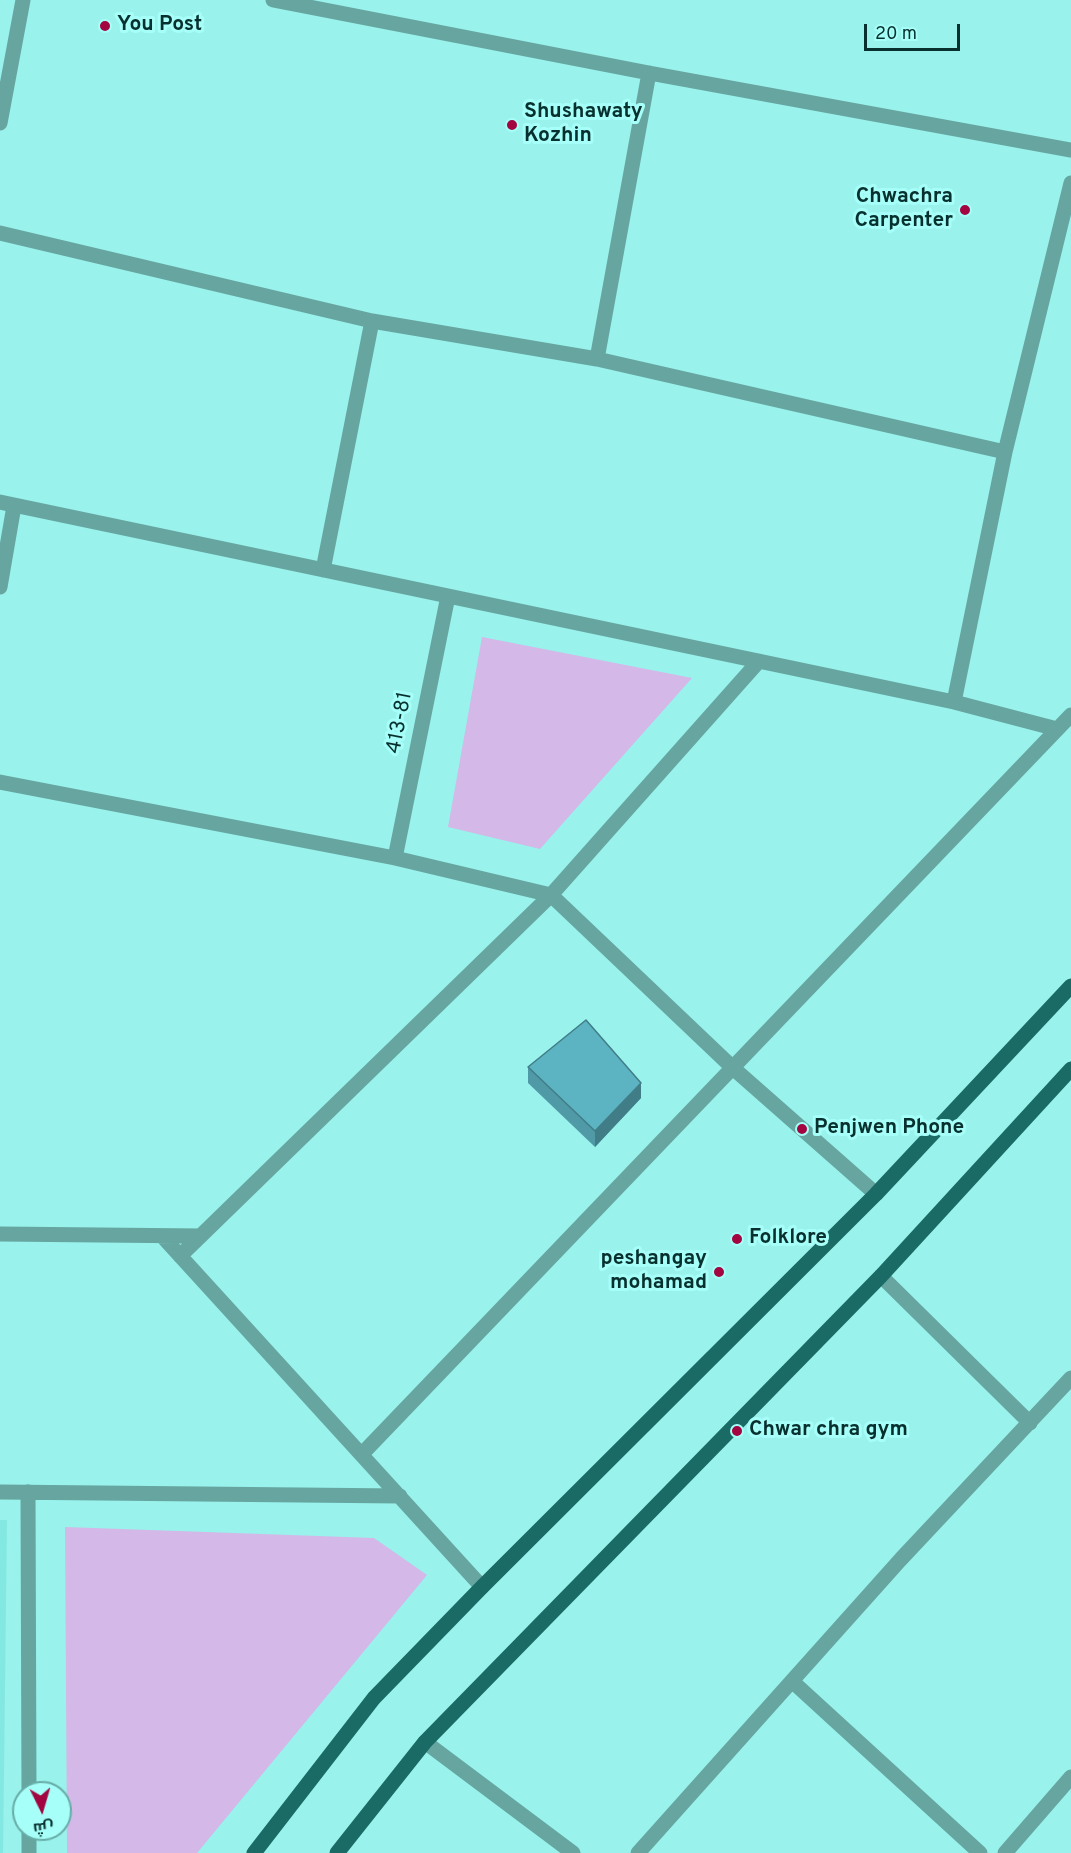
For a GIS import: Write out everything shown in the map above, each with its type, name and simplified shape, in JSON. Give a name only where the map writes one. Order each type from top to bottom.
[{"type":"main road","points":[[254,1853],[374,1698],[482,1587],[876,1194],[1071,986]]},
{"type":"main road","points":[[337,1853],[425,1742],[881,1276],[1071,1069]]},
{"type":"street","points":[[0,123],[23,0]]},
{"type":"street","points":[[273,0],[649,73],[1071,150]]},
{"type":"street","points":[[597,359],[649,73]]},
{"type":"street","points":[[954,702],[1005,452],[1071,183]]},
{"type":"street","points":[[0,233],[372,321],[597,359],[1005,452]]},
{"type":"street","points":[[323,570],[372,321]]},
{"type":"street","points":[[0,587],[7,504],[954,702],[1057,729]]},
{"type":"street","name":"413-81","points":[[395,858],[448,596]]},
{"type":"street","points":[[180,1256],[551,895],[759,661]]},
{"type":"street","points":[[362,1454],[1071,715]]},
{"type":"street","points":[[0,782],[395,858],[551,895],[733,1068],[876,1194]]},
{"type":"street","points":[[0,1234],[201,1236]]},
{"type":"street","points":[[162,1236],[482,1587]]},
{"type":"street","points":[[881,1276],[1030,1423]]},
{"type":"street","points":[[638,1853],[901,1559],[1071,1378]]},
{"type":"street","points":[[0,1492],[400,1496]]},
{"type":"street","points":[[28,1492],[29,1781]]},
{"type":"street","points":[[793,1682],[980,1853]]},
{"type":"street","points":[[425,1742],[573,1853]]},
{"type":"street","points":[[1005,1853],[1071,1777]]},
{"type":"shaded area","points":[[482,637],[692,678],[540,849],[448,827]]},
{"type":"shaded area","points":[[0,1520],[7,1520],[3,1853],[0,1853]]},
{"type":"shaded area","points":[[65,1527],[374,1538],[427,1575],[197,1853],[67,1853],[67,1841],[72,1841],[72,1781],[67,1781]]},
{"type":"building","points":[[586,1020],[641,1083],[595,1131],[528,1067]]},
{"type":"place","name":"You Post","points":[[105,26]]},
{"type":"place","name":"Shushawaty Kozhin","points":[[512,125]]},
{"type":"place","name":"Chwachra Carpenter","points":[[965,210]]},
{"type":"place","name":"Penjwen Phone","points":[[802,1129]]},
{"type":"place","name":"Folklore","points":[[737,1239]]},
{"type":"place","name":"peshangay mohamad","points":[[719,1272]]},
{"type":"place","name":"Chwar chra gym","points":[[737,1431]]}]
